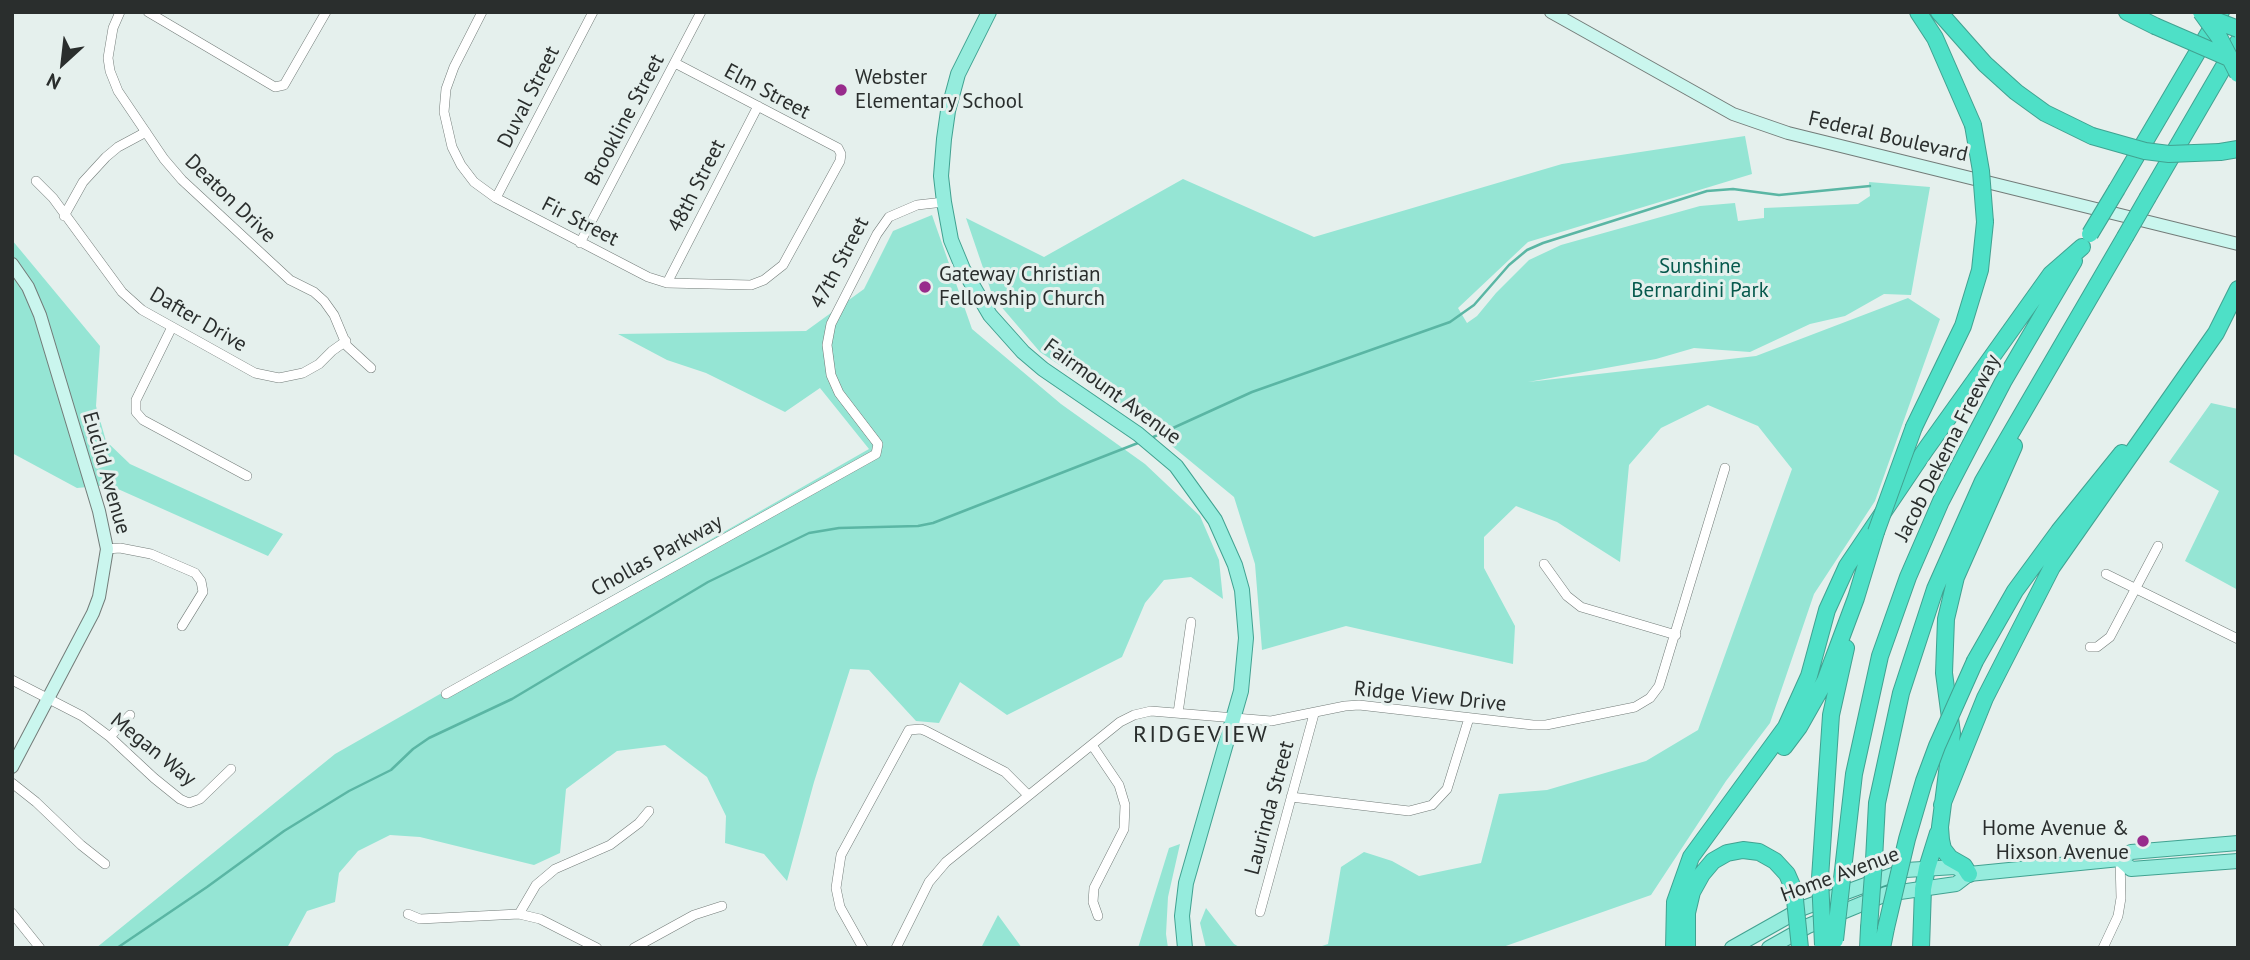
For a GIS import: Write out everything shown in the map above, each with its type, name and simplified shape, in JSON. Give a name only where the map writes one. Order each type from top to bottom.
[{"type":"highway","points":[[1710,829],[1763,773],[1799,727],[1825,681],[1914,427],[1963,326],[1980,270],[1984,222],[1981,171],[1973,125],[1935,38],[1918,12]]},
{"type":"highway","points":[[1939,12],[1985,64],[2016,92],[2045,113],[2092,136],[2145,151],[2169,154],[2238,149]]},
{"type":"highway","points":[[2127,12],[2238,62]]},
{"type":"highway","points":[[2194,12],[2238,29]]},
{"type":"highway","points":[[2201,12],[2219,37],[2238,74]]},
{"type":"highway","name":"Jacob Dekema Freeway","points":[[1829,945],[1843,870],[1854,774],[1880,656],[1908,577],[1941,501],[1997,393],[2221,12]]},
{"type":"highway","points":[[1882,948],[1878,928],[1874,860],[1877,803],[1901,693],[1935,589],[1983,481],[2238,42]]},
{"type":"highway","points":[[1686,946],[1675,902],[1690,857],[1786,727],[1809,676],[1834,593],[1863,540],[2051,274],[2086,240]]},
{"type":"highway","points":[[1942,805],[1985,698],[2052,567],[2200,356],[2235,297]]},
{"type":"highway","points":[[1921,948],[1923,889],[1940,827],[1952,733],[1944,673],[1946,619],[1956,577],[1992,492],[2063,342]]},
{"type":"highway","points":[[1868,948],[1878,928],[1937,746],[1975,661],[2015,591],[2045,550],[2200,356]]},
{"type":"highway","points":[[1829,945],[1820,878],[1832,715],[1856,598]]},
{"type":"highway","points":[[1940,827],[1943,849],[1950,858],[1964,866],[1969,874]]},
{"type":"highway","points":[[1686,946],[1687,913],[1692,892],[1702,873],[1713,861],[1727,853],[1743,850],[1759,852],[1775,861],[1787,874],[1794,890],[1800,948]]},
{"type":"main road","points":[[944,202],[942,176],[948,111],[958,74],[989,12]]},
{"type":"main road","name":"Federal Boulevard","points":[[1551,12],[1733,114],[1777,130],[2238,243]]},
{"type":"main road","name":"Fairmount Avenue","points":[[944,202],[951,240],[962,269],[990,316],[1023,352],[1157,449],[1176,466],[1215,520],[1235,565],[1242,590],[1246,650],[1241,691],[1186,883],[1182,916],[1185,948]]},
{"type":"main road","name":"Euclid Avenue","points":[[12,264],[28,288],[40,315],[99,511],[107,549],[99,597],[93,613],[12,766]]},
{"type":"main road","name":"Home Avenue","points":[[1769,948],[1808,926],[1886,894],[1956,884],[1969,874],[2120,859],[2131,852],[2238,843]]},
{"type":"main road","name":"Home Avenue","points":[[2120,859],[2131,869],[2238,861]]},
{"type":"main road","name":"Home Avenue","points":[[1732,948],[1803,908],[1906,870],[1955,867],[1969,874]]},
{"type":"street","name":"Deaton Drive","points":[[120,12],[113,28],[108,58],[110,71],[118,91],[164,159],[182,180],[290,280],[314,292],[324,301],[334,315],[347,346],[371,368]]},
{"type":"street","points":[[148,12],[275,87],[284,85],[326,12]]},
{"type":"street","name":"Fir Street","points":[[482,12],[454,67],[444,101],[446,130],[455,155],[474,182],[496,198],[648,277],[667,283],[751,285],[764,280]]},
{"type":"street","name":"Duval Street","points":[[496,198],[593,12]]},
{"type":"street","name":"Brookline Street","points":[[580,243],[701,12]]},
{"type":"street","name":"Elm Street","points":[[675,63],[838,148],[841,154],[840,161],[783,265],[764,280]]},
{"type":"street","name":"48th Street","points":[[667,283],[758,106]]},
{"type":"street","points":[[64,216],[83,182],[106,157],[118,147],[146,132]]},
{"type":"street","name":"Dafter Drive","points":[[37,181],[53,198],[122,292],[142,310],[171,329],[255,373],[271,377],[303,373],[319,364],[331,351],[346,341]]},
{"type":"street","name":"47th Street","points":[[878,444],[839,393],[831,375],[827,345],[831,324],[877,234],[889,218],[917,205],[944,202]]},
{"type":"street","points":[[171,329],[136,400],[136,412],[143,420],[247,476]]},
{"type":"street","name":"Chollas Parkway","points":[[446,694],[869,459],[876,454],[878,444]]},
{"type":"street","name":"Ridge View Drive","points":[[896,948],[929,881],[946,862],[1120,722],[1133,715],[1151,711],[1271,721],[1359,705],[1546,725],[1635,707],[1650,698],[1660,686],[1725,468]]},
{"type":"street","points":[[2090,647],[2097,647],[2110,636],[2158,546]]},
{"type":"street","points":[[107,549],[120,548],[151,554],[195,573],[201,581],[203,592],[182,626]]},
{"type":"street","points":[[1544,564],[1567,596],[1581,607],[1676,635]]},
{"type":"street","points":[[2106,574],[2238,639]]},
{"type":"street","points":[[1178,713],[1191,622]]},
{"type":"street","name":"Megan Way","points":[[12,680],[82,716],[110,737],[154,778],[189,803],[200,799],[231,769]]},
{"type":"street","name":"Laurinda Street","points":[[1260,912],[1314,714]]},
{"type":"street","points":[[110,737],[130,715]]},
{"type":"street","points":[[1291,797],[1409,811],[1432,805],[1447,789],[1469,718]]},
{"type":"street","points":[[863,948],[840,907],[836,888],[841,856],[909,730],[926,731],[1005,772],[1028,795]]},
{"type":"street","points":[[1093,745],[1119,785],[1125,805],[1124,829],[1094,888],[1093,902],[1098,916]]},
{"type":"street","points":[[12,783],[105,864]]},
{"type":"street","points":[[519,914],[536,885],[555,869],[610,845],[639,824],[649,811]]},
{"type":"street","points":[[2103,948],[2118,916],[2121,898],[2120,859]]},
{"type":"street","points":[[634,948],[694,915],[722,906]]},
{"type":"street","points":[[12,914],[40,948]]},
{"type":"street","points":[[408,914],[420,919],[519,914],[540,919],[597,948]]},
{"type":"green space","name":"Sunshine Bernardini Park","points":[[1745,136],[1752,174],[1528,242],[1458,308],[1467,323],[1477,316],[1529,260],[1561,245],[1700,206],[1735,203],[1738,221],[1764,218],[1764,208],[1858,204],[1870,196],[1869,182],[1930,187],[1911,295],[1884,294],[1845,316],[1810,324],[1750,352],[1694,348],[1656,359],[1528,382],[1756,356],[1908,298],[1940,319],[1875,501],[1814,594],[1770,723],[1726,781],[1651,895],[1500,948],[1316,948],[1328,944],[1341,867],[1364,852],[1392,861],[1419,876],[1481,863],[1499,794],[1547,790],[1646,761],[1698,730],[1792,469],[1758,426],[1708,405],[1661,428],[1629,465],[1620,562],[1557,522],[1516,506],[1484,537],[1484,568],[1515,626],[1513,664],[1346,626],[1262,650],[1255,564],[1234,497],[1133,414],[1040,352],[993,297],[966,218],[1044,257],[1183,179],[1314,237],[1562,164]]},
{"type":"green space","points":[[932,215],[972,329],[1061,404],[1145,464],[1200,516],[1219,560],[1223,599],[1191,577],[1164,580],[1145,603],[1122,657],[1007,715],[960,682],[939,723],[916,721],[869,670],[850,669],[814,782],[787,881],[764,854],[725,843],[726,816],[707,777],[665,745],[617,751],[566,789],[560,853],[534,865],[420,837],[390,835],[358,851],[339,873],[335,902],[307,911],[287,948],[96,948],[335,754],[869,449],[820,388],[785,412],[706,373],[667,360],[618,334],[806,331],[864,289],[893,231]]},
{"type":"green space","points":[[12,240],[100,346],[96,406],[106,441],[130,464],[283,534],[268,556],[109,485],[77,488],[12,453]]},
{"type":"green space","points":[[2211,403],[2238,409],[2238,590],[2185,561],[2219,491],[2169,462]]},
{"type":"green space","points":[[1180,844],[1168,897],[1168,948],[1138,948],[1169,848]]},
{"type":"green space","points":[[1206,908],[1234,944],[1241,948],[1206,948],[1200,923]]},
{"type":"green space","points":[[998,915],[1022,948],[981,948]]},
{"type":"waterway","points":[[1151,438],[1252,392],[1450,322],[1474,305],[1509,265],[1527,250],[1543,243],[1707,191],[1733,189],[1779,195],[1870,186]]},
{"type":"waterway","points":[[117,948],[284,831],[349,791],[391,770],[429,738],[512,699],[708,582],[809,533],[839,528],[918,526],[933,523],[1138,443]]},
{"type":"place","name":"Webster Elementary School","points":[[841,90]]},
{"type":"place","name":"Gateway Christian Fellowship Church","points":[[925,287]]},
{"type":"place","name":"Home Avenue & Hixson Avenue","points":[[2143,841]]},
{"type":"district","name":"RIDGEVIEW","points":[[1201,735]]}]
